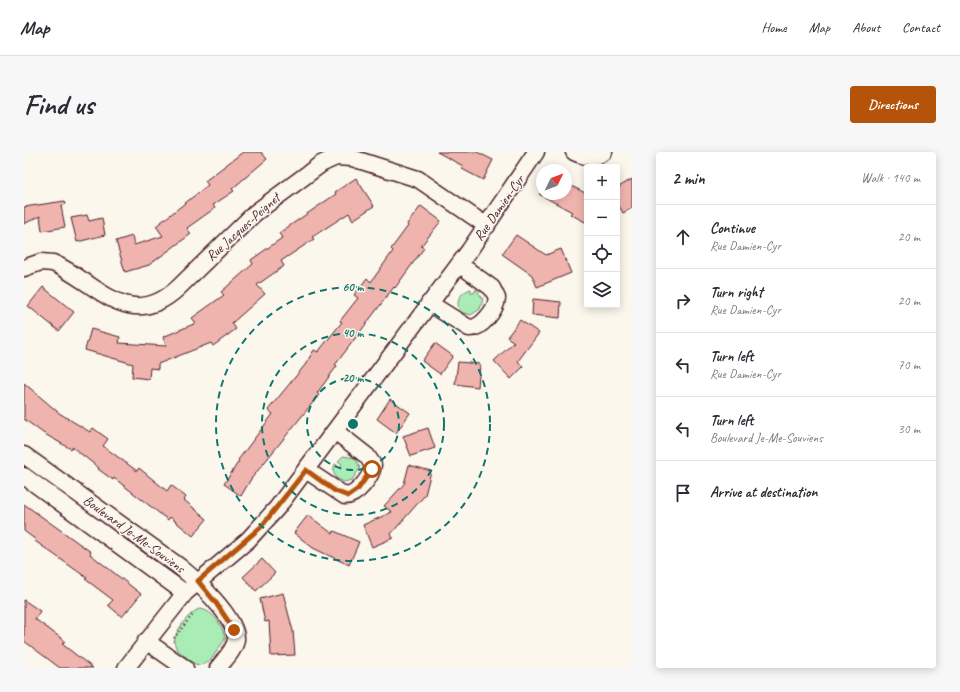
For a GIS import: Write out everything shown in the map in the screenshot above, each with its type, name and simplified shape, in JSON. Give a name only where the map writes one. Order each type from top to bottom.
[{"type":"street","name":"Rue Damien-Cyr","points":[[126,668],[185,592],[258,530],[278,508],[460,264],[536,152]]},
{"type":"street","points":[[574,152],[584,156],[594,157],[604,152]]},
{"type":"street","name":"Rue Jacques-Peignet","points":[[24,268],[41,262],[53,263],[120,304],[140,307],[154,305],[175,291],[262,207],[321,164],[336,157],[352,158],[418,179],[487,226]]},
{"type":"street","points":[[430,303],[469,328],[476,328],[480,325],[494,308],[497,298],[494,291],[460,264]]},
{"type":"street","points":[[306,470],[345,496],[355,493],[369,475],[372,465],[370,458],[334,431]]},
{"type":"street","name":"Boulevard Je-Me-Souviens","points":[[24,454],[198,581],[216,603],[234,630],[234,645],[218,668]]},
{"type":"street","name":"Boulevard Je-Me-Souviens","points":[[24,476],[185,592]]},
{"type":"street","points":[[146,641],[184,668]]},
{"type":"path","points":[[174,638],[194,613]]},
{"type":"green space","points":[[471,289],[471,293],[474,293],[476,289],[483,299],[480,309],[471,315],[461,312],[458,302],[461,295],[467,290]]},
{"type":"green space","points":[[343,456],[355,458],[360,468],[352,480],[344,482],[336,478],[333,471],[335,464],[340,467],[342,464],[338,461]]},
{"type":"green space","points":[[199,609],[213,615],[220,624],[225,639],[210,661],[200,665],[195,664],[177,650],[174,642],[183,623],[191,614]]},
{"type":"building","points":[[243,152],[261,152],[267,159],[232,189],[234,191],[213,205],[215,208],[187,228],[191,234],[149,265],[125,272],[116,241],[132,236],[134,245],[163,236],[156,226],[208,185],[205,181]]},
{"type":"building","points":[[437,152],[477,152],[493,160],[483,180],[462,169],[463,166]]},
{"type":"building","points":[[356,178],[374,206],[353,220],[349,213],[312,237],[314,239],[281,261],[284,266],[257,285],[265,294],[232,323],[236,329],[213,346],[211,343],[158,364],[158,369],[150,368],[149,379],[132,377],[133,364],[85,350],[91,329],[120,337],[119,343],[166,346],[163,337],[196,323],[192,318],[224,295],[221,292],[253,264],[251,260],[282,238],[279,233],[336,194],[335,192]]},
{"type":"building","points":[[632,179],[632,208],[623,213],[620,208],[620,186]]},
{"type":"building","points":[[572,186],[584,192],[584,221],[570,214],[572,212],[550,200],[572,200]]},
{"type":"building","points":[[65,201],[66,204],[61,206],[65,227],[42,231],[40,216],[24,224],[24,207]]},
{"type":"building","points":[[421,206],[441,221],[421,246],[424,248],[395,288],[394,287],[335,365],[337,366],[317,393],[319,395],[251,479],[241,496],[224,484],[239,461],[238,460],[273,414],[268,410],[305,365],[314,350],[318,352],[342,322],[340,321],[358,298],[354,295],[367,278],[371,282],[393,251],[391,249],[408,226],[407,224]]},
{"type":"building","points":[[87,215],[89,221],[102,218],[105,235],[77,242],[71,218]]},
{"type":"building","points":[[516,235],[546,255],[561,249],[571,273],[537,287],[532,275],[502,254]]},
{"type":"building","points":[[43,287],[74,312],[59,331],[28,306]]},
{"type":"building","points":[[533,299],[561,302],[560,318],[532,315]]},
{"type":"building","points":[[520,320],[539,333],[518,361],[523,367],[511,379],[494,361],[514,342],[507,337]]},
{"type":"building","points":[[435,343],[453,356],[440,374],[422,361]]},
{"type":"building","points":[[458,362],[480,364],[478,387],[455,384]]},
{"type":"building","points":[[24,383],[59,413],[90,432],[93,428],[108,439],[103,446],[137,471],[139,468],[167,491],[171,485],[186,497],[184,500],[207,519],[193,536],[170,517],[168,520],[114,478],[113,480],[98,469],[99,468],[72,447],[71,449],[43,433],[24,419]]},
{"type":"building","points":[[390,399],[410,413],[396,433],[377,419]]},
{"type":"building","points":[[428,428],[435,448],[411,456],[403,436]]},
{"type":"building","points":[[409,465],[431,471],[425,495],[391,534],[393,538],[372,547],[363,525],[392,512],[384,506],[404,484]]},
{"type":"building","points":[[24,504],[91,552],[90,554],[141,594],[122,617],[108,605],[113,600],[85,579],[87,578],[35,541],[36,540],[24,531]]},
{"type":"building","points":[[308,515],[333,534],[334,531],[359,542],[349,565],[313,548],[294,533]]},
{"type":"building","points":[[262,559],[275,573],[256,591],[243,577]]},
{"type":"building","points":[[283,593],[293,631],[295,655],[271,656],[269,621],[265,622],[260,599]]},
{"type":"building","points":[[24,600],[40,611],[35,619],[65,641],[62,644],[93,668],[60,668],[24,641]]},
{"type":"route","points":[[234,630],[216,603],[198,581],[240,547],[261,527],[278,508],[306,470],[335,491],[348,496],[355,493],[372,469]]}]
